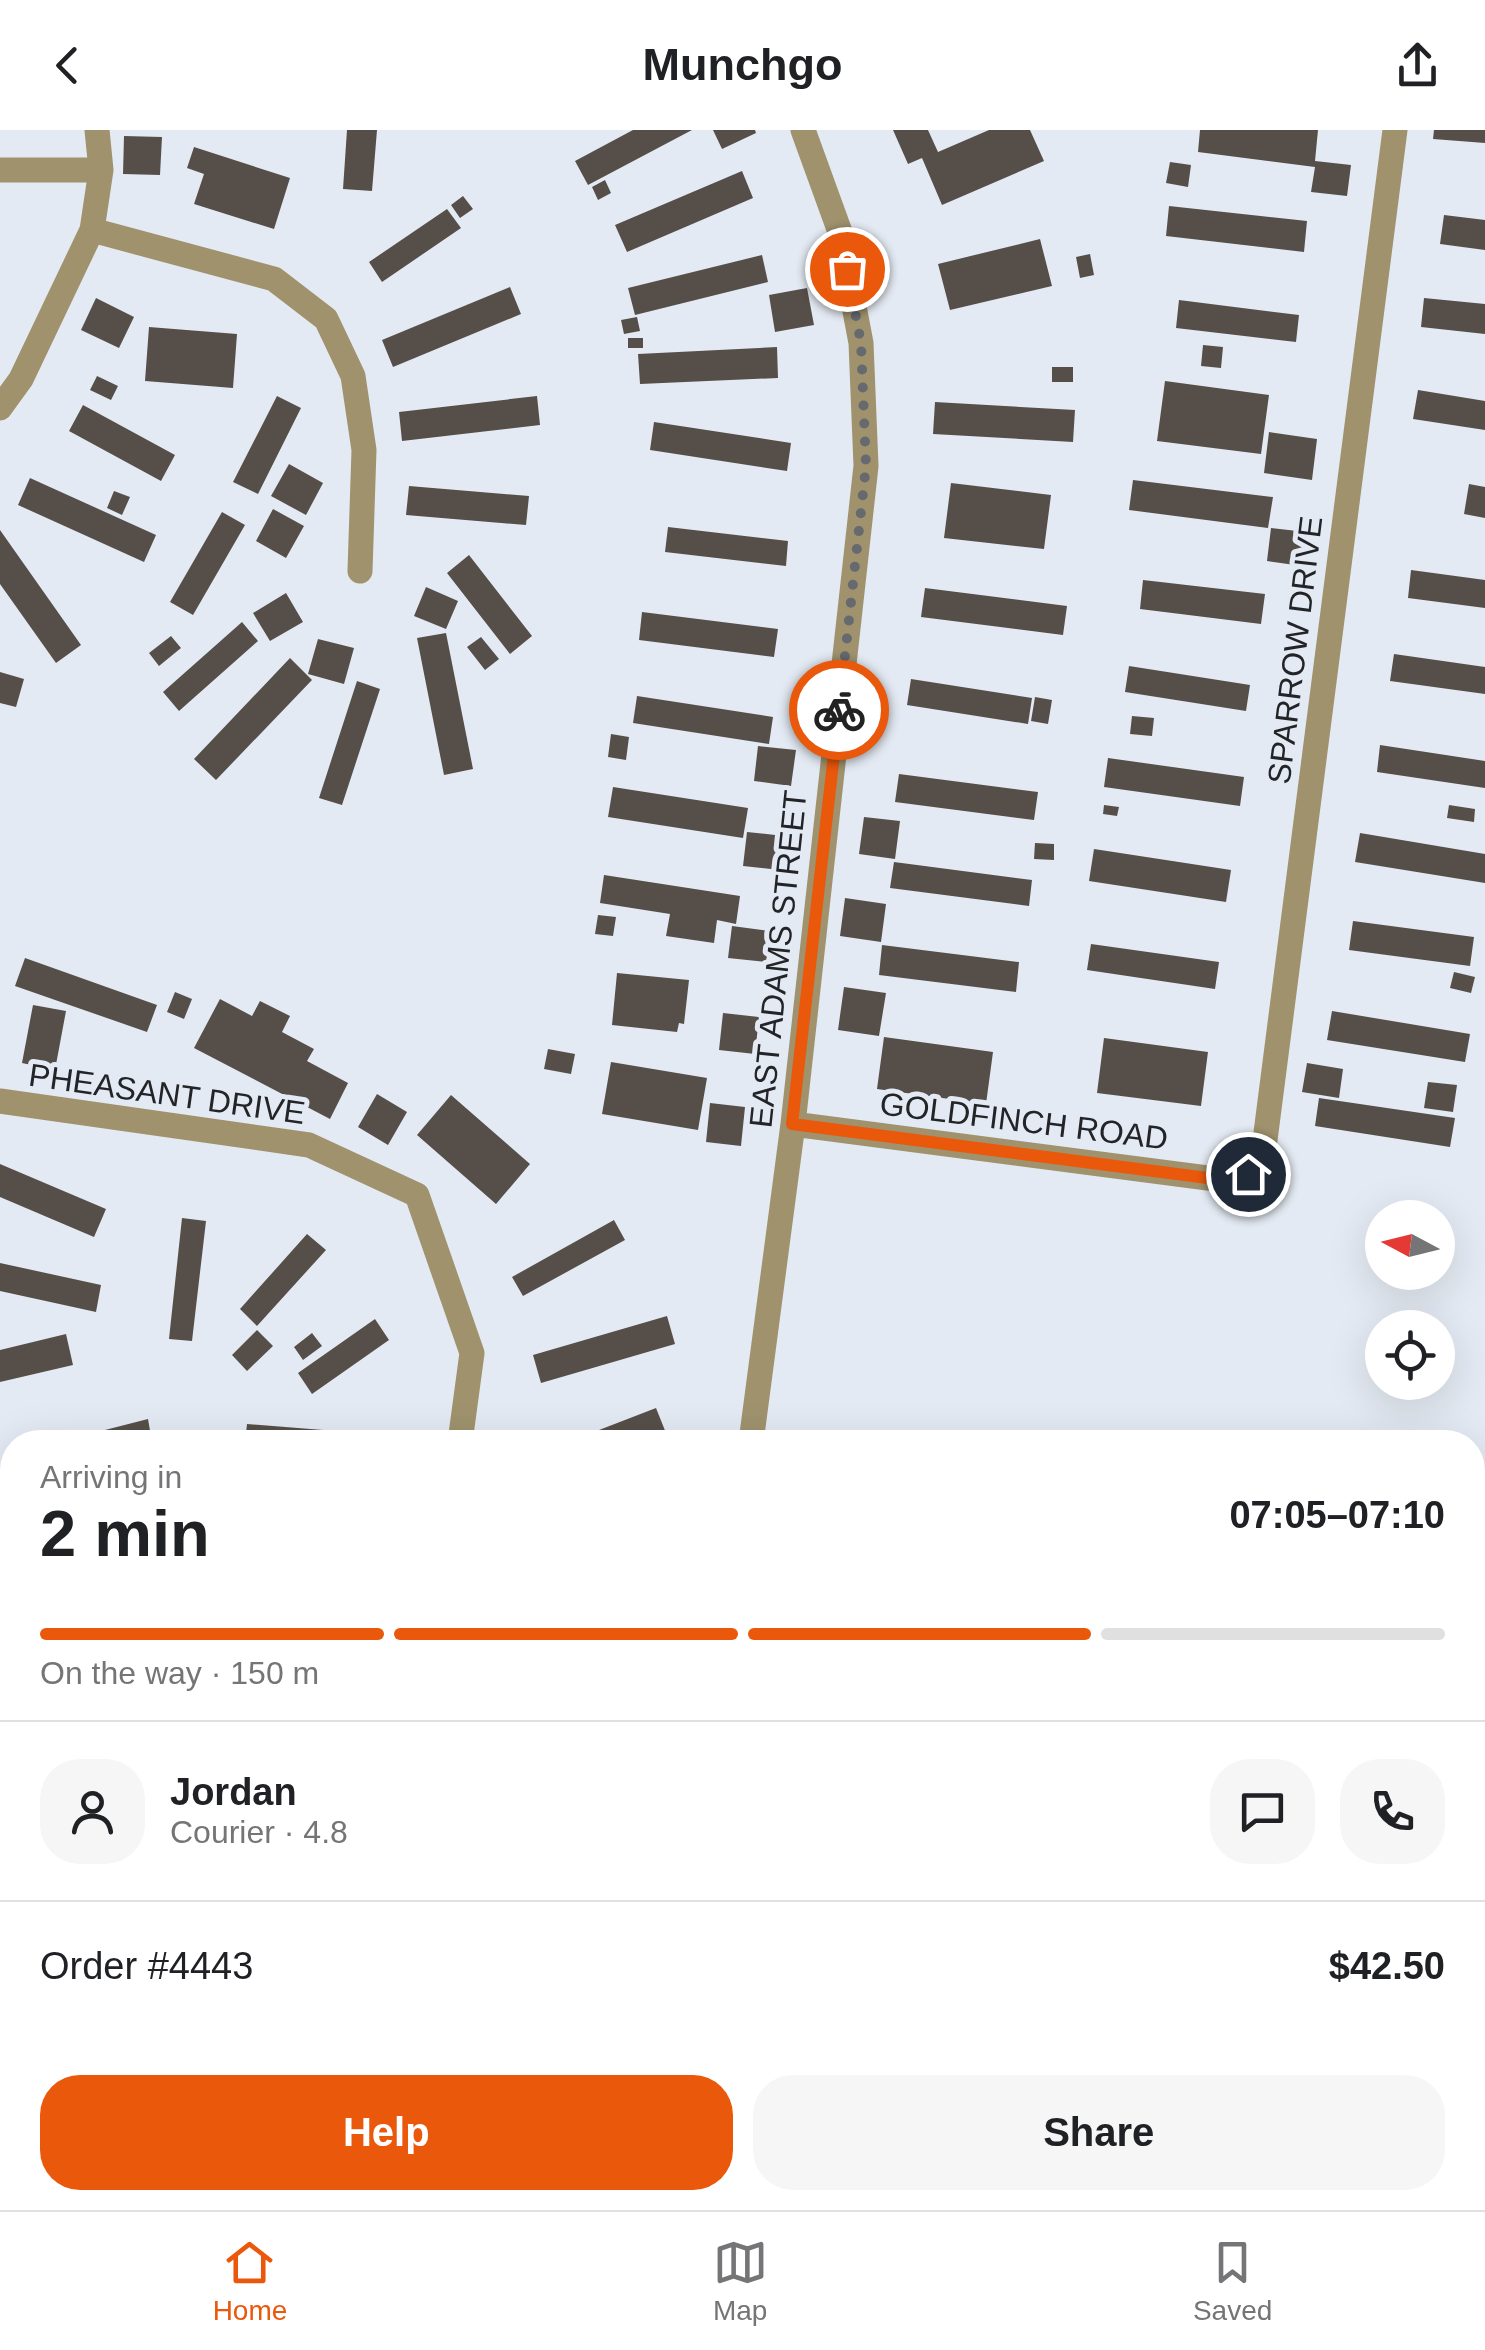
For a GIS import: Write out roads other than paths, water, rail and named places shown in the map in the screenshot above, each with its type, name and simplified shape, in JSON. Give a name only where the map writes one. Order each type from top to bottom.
[{"type":"street","points":[[0,408],[20,379],[92,230],[101,170],[96,130]]},
{"type":"street","name":"SPARROW DRIVE","points":[[1248,1174],[1264,1148],[1395,130]]},
{"type":"street","name":"EAST ADAMS STREET","points":[[753,1430],[792,1124],[866,466],[861,343],[840,232],[809,132]]},
{"type":"street","points":[[0,170],[101,170]]},
{"type":"street","points":[[92,230],[274,279],[326,319],[353,376],[364,450],[360,571]]},
{"type":"street","name":"PHEASANT DRIVE","points":[[0,1102],[309,1146],[417,1195],[472,1354],[462,1430]]},
{"type":"street","name":"GOLDFINCH ROAD","points":[[792,1124],[1223,1180],[1248,1174]]}]
